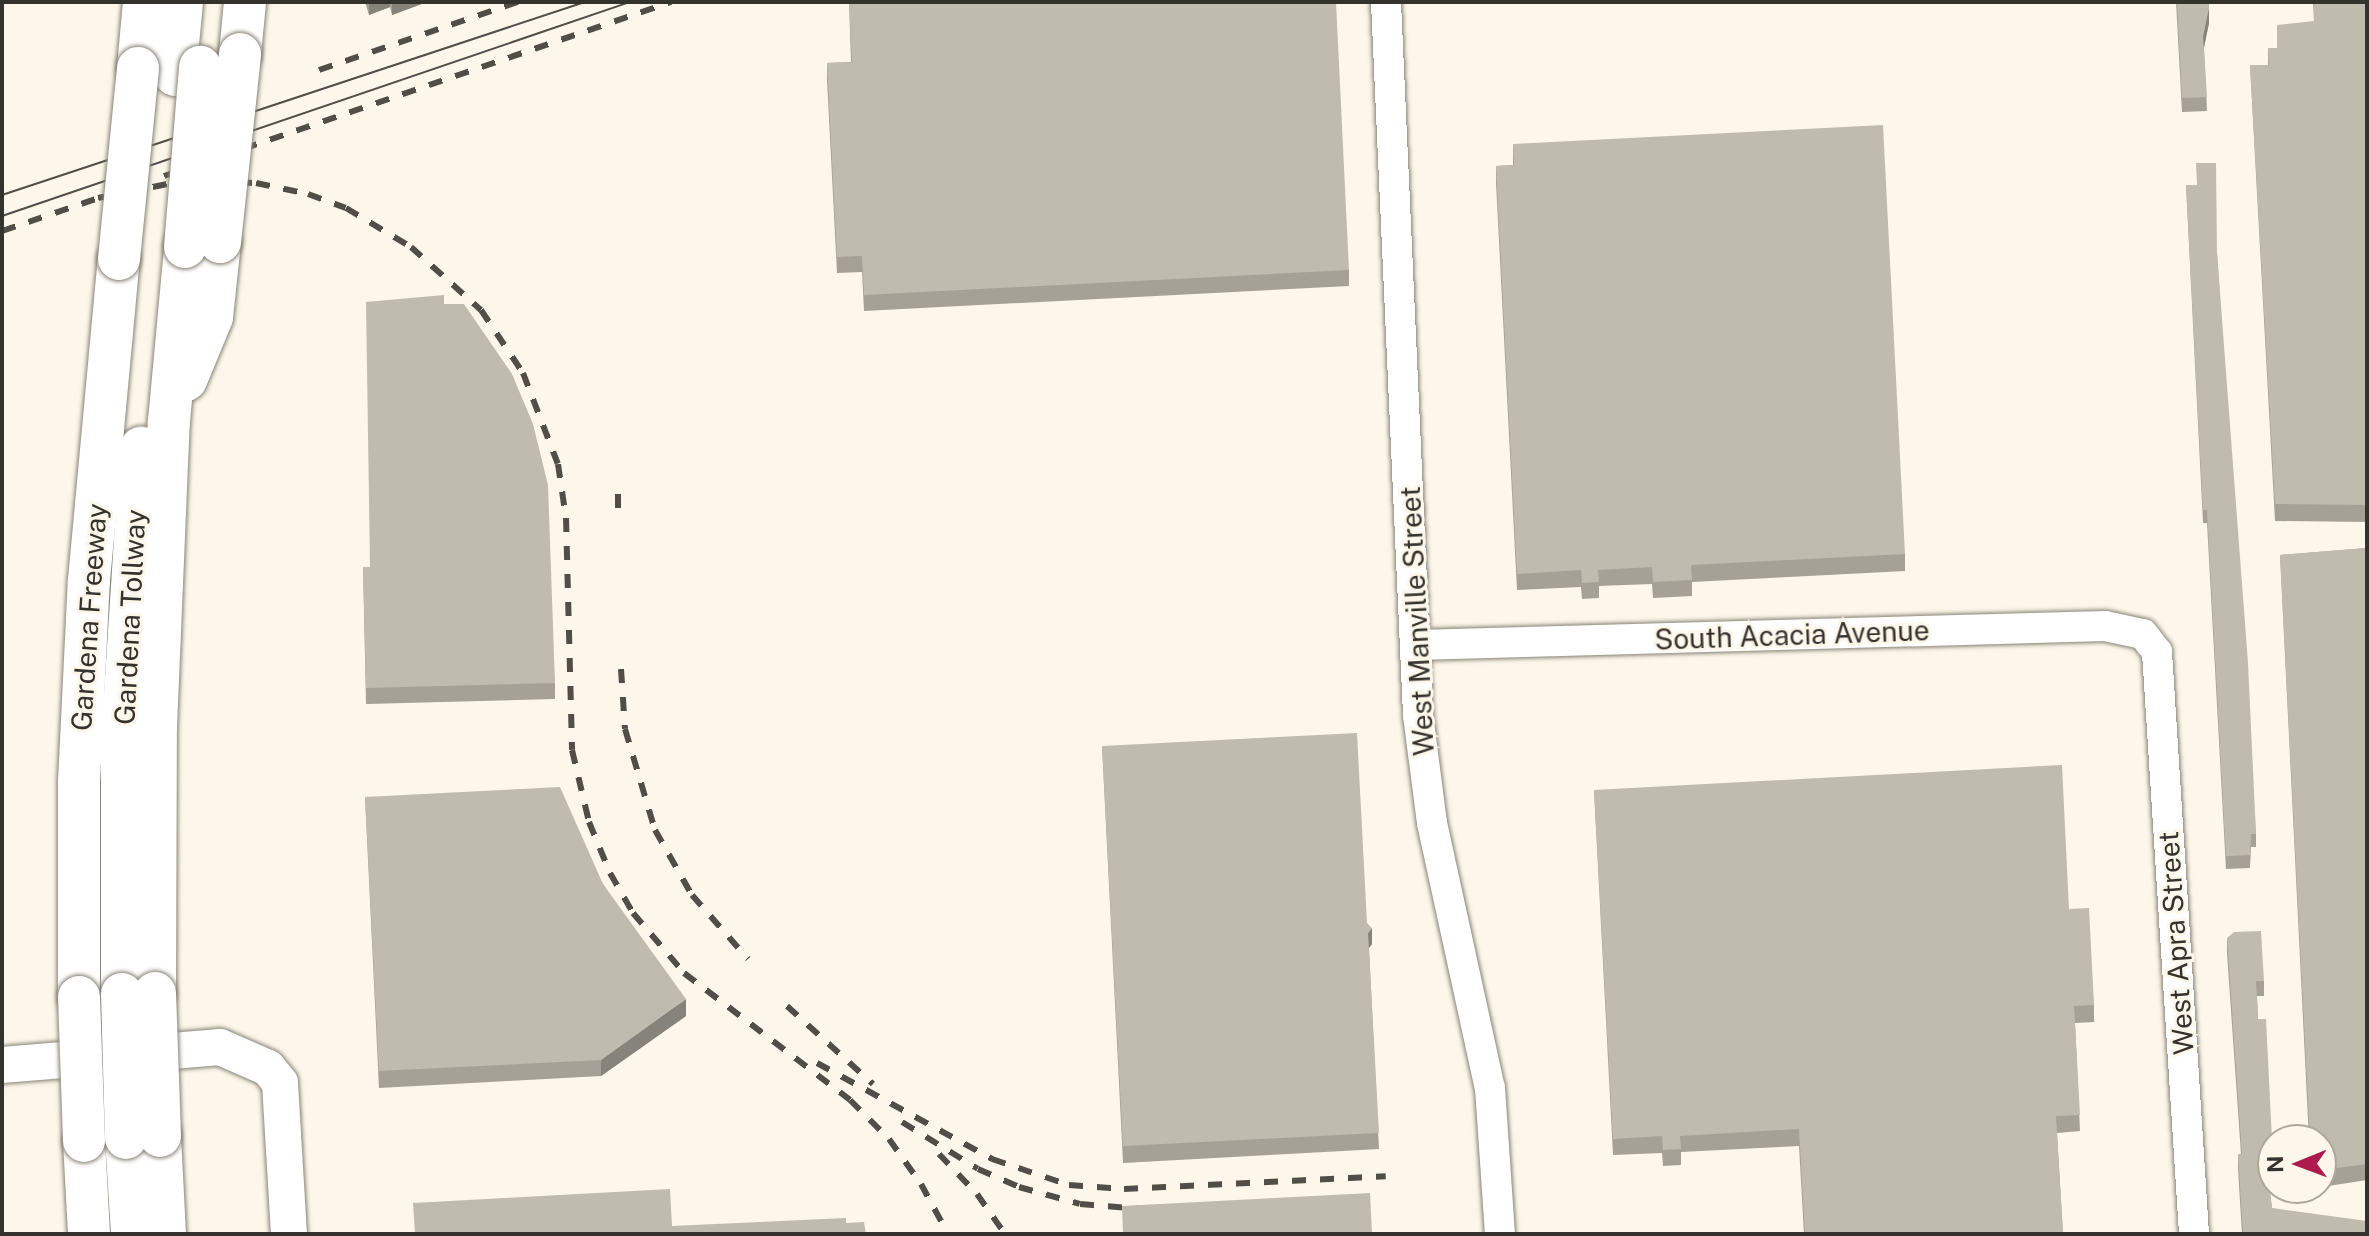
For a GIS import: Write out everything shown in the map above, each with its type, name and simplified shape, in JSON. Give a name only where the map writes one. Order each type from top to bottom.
[{"type":"highway","name":"Gardena Freeway","points":[[88,1214],[79,997],[82,720],[170,250],[171,70],[144,2]]},
{"type":"highway","points":[[171,70],[182,2]]},
{"type":"highway","name":"Gardena Freeway","points":[[170,250],[171,70],[206,2]]},
{"type":"highway","points":[[132,1234],[143,1137],[138,994],[156,727],[169,421],[212,317],[170,250],[240,54],[245,2]]},
{"type":"highway","name":"Gardena Tollway","points":[[138,994],[129,595],[170,250]]},
{"type":"highway","points":[[143,1137],[165,1234]]},
{"type":"highway","points":[[88,1214],[115,1222],[115,1234]]},
{"type":"main road","points":[[2,1065],[220,1047],[268,1068],[280,1083],[289,1234]]},
{"type":"street","name":"West Manville Street","points":[[1386,2],[1424,772],[1490,1088],[1500,1234]]},
{"type":"street","name":"South Acacia Avenue","points":[[1417,645],[2105,626],[2143,634],[2157,652]]},
{"type":"street","name":"West Apra Street","points":[[2157,652],[2194,1234]]},
{"type":"building","points":[[1336,2],[1349,270],[864,295],[862,256],[837,257],[827,63],[852,62],[849,3]]},
{"type":"building","points":[[2177,2],[2209,2],[2203,36],[2207,97],[2182,98]]},
{"type":"building","points":[[2314,2],[2367,2],[2367,505],[2275,504],[2250,65],[2269,65],[2268,48],[2277,48],[2277,25],[2314,21]]},
{"type":"building","points":[[1883,125],[1905,554],[1691,565],[1692,580],[1653,582],[1652,567],[1598,570],[1599,582],[1582,583],[1581,570],[1517,574],[1496,166],[1514,165],[1513,144]]},
{"type":"building","points":[[2196,163],[2216,163],[2217,253],[2248,663],[2256,834],[2251,834],[2250,855],[2226,856],[2186,185],[2197,185]]},
{"type":"building","points":[[444,295],[444,304],[464,304],[512,374],[533,424],[548,485],[555,683],[366,688],[363,567],[370,567],[366,302]]},
{"type":"building","points":[[2367,548],[2367,1164],[2337,1168],[2337,1124],[2309,1124],[2280,555]]},
{"type":"building","points":[[1357,733],[1367,923],[1372,928],[1368,933],[1379,1133],[1123,1146],[1102,746]]},
{"type":"building","points":[[2062,765],[2069,909],[2089,908],[2094,1005],[2074,1006],[2080,1115],[2056,1116],[2063,1234],[1805,1234],[1799,1129],[1680,1136],[1681,1149],[1663,1150],[1662,1136],[1613,1139],[1594,790]]},
{"type":"building","points":[[560,787],[603,884],[686,999],[601,1060],[379,1071],[365,797]]},
{"type":"building","points":[[2261,931],[2264,981],[2256,981],[2258,1019],[2266,1019],[2271,1124],[2257,1124],[2257,1204],[2367,1221],[2367,1234],[2243,1234],[2238,1154],[2242,1154],[2227,938],[2234,932]]},
{"type":"building","points":[[670,1189],[672,1226],[846,1218],[846,1223],[864,1222],[866,1234],[415,1234],[413,1203]]},
{"type":"building","points":[[1370,1193],[1372,1234],[1104,1234],[1123,1232],[1122,1206]]},
{"type":"tram line","points":[[2,195],[585,2]]},
{"type":"tram line","points":[[2,216],[630,2]]},
{"type":"railway","points":[[319,70],[518,2]]},
{"type":"railway","points":[[164,176],[671,2]]},
{"type":"railway","points":[[98,198],[182,181],[256,183],[308,194],[346,208],[411,247],[481,310],[523,373],[558,464],[566,518],[572,750],[589,822],[610,873],[633,913],[684,973],[850,1100],[889,1139],[921,1184],[948,1234]]},
{"type":"railway","points":[[2,231],[107,195]]},
{"type":"railway","points":[[618,494],[618,510]]},
{"type":"railway","points":[[621,669],[625,729],[655,830],[692,895],[748,959]]},
{"type":"railway","points":[[787,1006],[873,1084]]},
{"type":"railway","points":[[817,1063],[992,1159],[1069,1185],[1124,1189],[1386,1176]]},
{"type":"railway","points":[[902,1122],[978,1169],[1019,1187],[1080,1204],[1142,1209]]},
{"type":"railway","points":[[939,1154],[977,1194],[1005,1234]]}]
